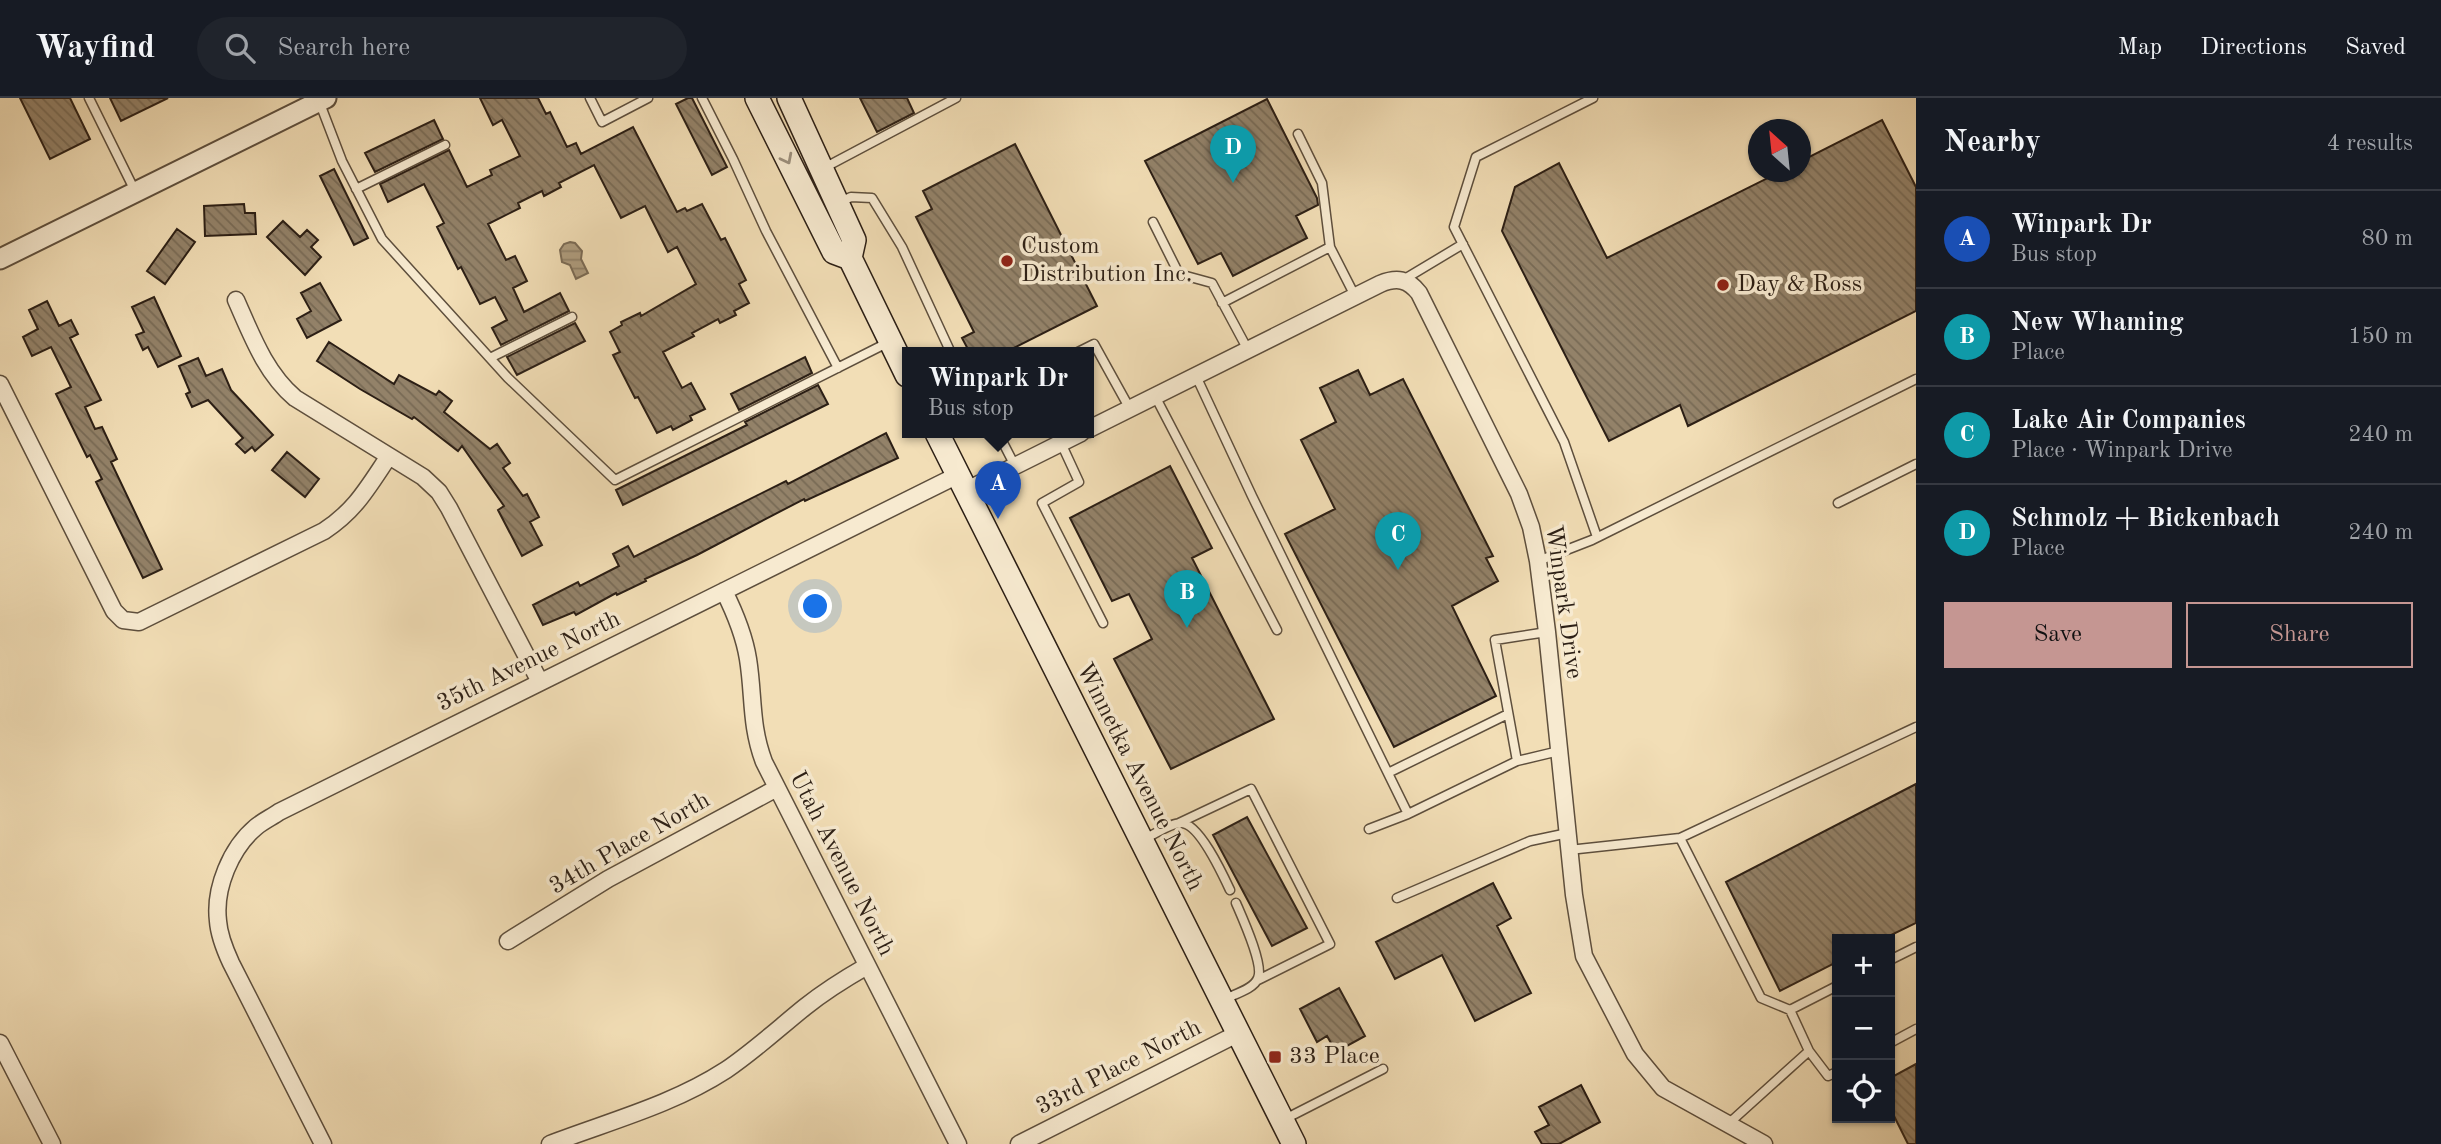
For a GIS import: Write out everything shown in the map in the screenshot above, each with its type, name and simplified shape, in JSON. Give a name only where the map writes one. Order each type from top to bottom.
[{"type":"main road","points":[[757,98],[834,251],[850,258]]},
{"type":"main road","points":[[789,98],[854,240],[850,258],[902,365]]},
{"type":"main road","name":"Winnetka Avenue North","points":[[940,438],[1294,1144]]},
{"type":"street","points":[[0,259],[322,100]]},
{"type":"street","points":[[1094,427],[1355,296],[1392,279],[1403,280]]},
{"type":"street","name":"Winpark Drive","points":[[1403,280],[1412,284],[1419,293],[1519,494],[1531,527],[1547,632],[1578,930],[1584,956],[1635,1054],[1662,1088],[1764,1144]]},
{"type":"street","points":[[236,300],[260,354],[283,387],[295,398],[422,477],[444,500],[540,682]]},
{"type":"street","points":[[0,384],[114,611],[123,620],[139,622],[324,531],[341,520],[355,506],[389,456]]},
{"type":"street","points":[[962,483],[1015,466],[1071,438]]},
{"type":"street","name":"35th Avenue North","points":[[323,1144],[231,963],[222,942],[217,919],[224,874],[237,849],[256,828],[279,812],[724,591],[962,483]]},
{"type":"street","name":"Utah Avenue North","points":[[724,591],[740,623],[748,659],[756,740],[776,788],[958,1144]]},
{"type":"street","name":"34th Place North","points":[[508,941],[608,879],[776,788]]},
{"type":"street","points":[[550,1144],[652,1108],[692,1090],[727,1069],[839,982],[867,966]]},
{"type":"street","name":"33rd Place North","points":[[1019,1144],[1239,1032]]},
{"type":"street","points":[[0,1043],[52,1144]]},
{"type":"lane","points":[[89,98],[135,191]]},
{"type":"lane","points":[[590,98],[602,122],[648,98]]},
{"type":"lane","points":[[702,98],[766,231],[838,368]]},
{"type":"lane","points":[[821,169],[956,98]]},
{"type":"lane","points":[[1593,98],[1476,157],[1454,227],[1564,442],[1597,537]]},
{"type":"lane","points":[[322,100],[342,161],[382,239],[539,409],[615,480],[890,342]]},
{"type":"lane","points":[[1298,134],[1322,183],[1330,247],[1355,296]]},
{"type":"lane","points":[[356,189],[445,145]]},
{"type":"lane","points":[[837,203],[851,197],[872,198],[902,247],[948,347]]},
{"type":"lane","points":[[1153,222],[1179,274],[1212,283],[1248,350]]},
{"type":"lane","points":[[1403,280],[1463,244]]},
{"type":"lane","points":[[1222,303],[1330,247]]},
{"type":"lane","points":[[490,358],[572,317]]},
{"type":"lane","points":[[1088,347],[1094,344],[1130,409]]},
{"type":"lane","points":[[1196,376],[1257,508],[1408,814]]},
{"type":"lane","points":[[1538,561],[1597,537],[1916,379]]},
{"type":"lane","points":[[1155,396],[1277,630]]},
{"type":"lane","points":[[1001,438],[1015,466]]},
{"type":"lane","points":[[1061,443],[1079,482],[1042,503],[1103,623]]},
{"type":"lane","points":[[1838,503],[1916,464]]},
{"type":"lane","points":[[1517,761],[1494,640],[1547,632]]},
{"type":"lane","points":[[1388,773],[1508,714]]},
{"type":"lane","points":[[1569,850],[1680,838],[1916,727]]},
{"type":"lane","points":[[1370,829],[1408,814],[1517,761],[1559,751]]},
{"type":"lane","points":[[1142,840],[1251,789],[1330,944],[1222,1000]]},
{"type":"lane","points":[[1179,823],[1193,829],[1215,861],[1230,890]]},
{"type":"lane","points":[[1398,898],[1530,841],[1568,833]]},
{"type":"lane","points":[[1680,838],[1761,999],[1790,1010],[1809,1051],[1828,1076],[1832,1074]]},
{"type":"lane","points":[[1236,903],[1253,945],[1259,972],[1258,980]]},
{"type":"lane","points":[[1895,958],[1916,947]]},
{"type":"lane","points":[[1790,1010],[1832,989]]},
{"type":"lane","points":[[1895,1040],[1916,1029]]},
{"type":"lane","points":[[1727,1125],[1809,1051]]},
{"type":"lane","points":[[1283,1121],[1383,1069]]},
{"type":"shaded area","points":[[575,243],[582,251],[581,259],[588,273],[576,279],[570,265],[562,262],[560,250],[564,244]]},
{"type":"building","points":[[20,98],[70,98],[90,139],[50,159]]},
{"type":"building","points":[[110,98],[168,98],[121,121]]},
{"type":"building","points":[[480,98],[538,98],[546,114],[550,112],[567,147],[576,143],[581,154],[633,127],[677,212],[702,204],[721,240],[725,238],[746,280],[739,284],[749,303],[734,311],[736,315],[720,323],[718,319],[692,333],[694,336],[663,352],[682,388],[691,383],[705,409],[690,416],[692,420],[673,430],[671,426],[657,433],[613,355],[620,352],[610,332],[622,325],[621,322],[640,313],[641,316],[696,284],[677,247],[668,252],[645,206],[621,218],[594,165],[559,183],[561,187],[544,196],[542,191],[518,203],[520,208],[488,224],[506,260],[515,256],[527,281],[513,288],[524,312],[560,293],[569,311],[501,345],[492,328],[507,320],[495,297],[480,304],[461,267],[458,269],[437,227],[444,223],[424,184],[388,202],[380,184],[449,150],[467,187],[492,175],[490,170],[520,156],[502,120],[493,125]]},
{"type":"building","points":[[692,98],[727,167],[712,175],[676,104]]},
{"type":"building","points":[[860,98],[907,98],[914,113],[877,132]]},
{"type":"building","points":[[1267,99],[1317,198],[1318,205],[1296,216],[1307,238],[1233,276],[1221,253],[1198,264],[1145,161]]},
{"type":"building","points":[[434,120],[443,139],[375,172],[365,153]]},
{"type":"building","name":"Day & Ross","points":[[1882,120],[1916,187],[1916,311],[1688,426],[1680,405],[1609,441],[1502,231],[1515,187],[1559,163],[1607,258],[1760,182],[1811,182],[1811,156]]},
{"type":"building","name":"Custom Distribution Inc.","points":[[1015,144],[1097,306],[1016,347],[967,347],[962,338],[974,332],[916,217],[932,209],[923,191]]},
{"type":"building","points":[[334,169],[368,238],[354,245],[320,176]]},
{"type":"building","points":[[244,204],[245,213],[255,213],[256,234],[205,236],[204,206]]},
{"type":"building","points":[[283,221],[300,237],[307,230],[318,240],[311,247],[321,257],[305,275],[267,237]]},
{"type":"building","points":[[177,229],[195,242],[165,284],[147,271]]},
{"type":"building","points":[[320,283],[341,320],[307,338],[297,319],[311,311],[301,293]]},
{"type":"building","points":[[154,297],[181,356],[158,367],[148,347],[143,350],[136,335],[144,332],[132,307]]},
{"type":"building","points":[[47,301],[59,326],[71,320],[78,334],[70,338],[101,400],[85,407],[95,429],[102,427],[117,459],[111,462],[162,569],[143,578],[96,482],[102,479],[90,455],[87,457],[56,394],[71,387],[51,347],[32,356],[23,337],[38,329],[29,310]]},
{"type":"building","points":[[575,323],[585,341],[517,375],[507,357]]},
{"type":"building","points":[[329,342],[394,384],[399,375],[436,395],[439,391],[452,401],[444,412],[490,449],[497,444],[510,463],[503,468],[523,496],[527,494],[539,517],[530,522],[542,545],[522,556],[498,510],[504,506],[462,446],[458,451],[414,417],[412,419],[360,389],[317,361]]},
{"type":"building","points":[[805,357],[812,373],[739,410],[731,394]]},
{"type":"building","points":[[198,358],[206,376],[222,369],[231,390],[273,435],[255,451],[252,447],[245,453],[236,444],[243,438],[208,400],[192,407],[186,394],[190,392],[179,366]]},
{"type":"building","points":[[1358,370],[1370,395],[1403,379],[1493,556],[1486,558],[1498,581],[1452,606],[1496,696],[1394,747],[1285,534],[1335,509],[1301,440],[1336,422],[1320,388]]},
{"type":"building","points":[[818,385],[828,404],[623,505],[616,490],[747,425],[745,422]]},
{"type":"building","points":[[886,433],[898,458],[805,501],[804,499],[576,615],[574,612],[543,625],[533,605],[578,582],[580,586],[619,566],[613,554],[628,546],[634,557],[786,481],[788,484]]},
{"type":"building","points":[[287,452],[319,479],[305,497],[272,470]]},
{"type":"building","points":[[1170,466],[1212,548],[1192,558],[1274,719],[1171,769],[1114,659],[1152,639],[1129,594],[1112,601],[1070,518]]},
{"type":"building","points":[[1916,784],[1916,923],[1893,934],[1832,934],[1832,965],[1780,991],[1726,882]]},
{"type":"building","points":[[1247,817],[1307,928],[1272,946],[1213,835]]},
{"type":"building","points":[[1493,883],[1511,918],[1497,926],[1531,993],[1475,1021],[1442,955],[1395,979],[1376,942]]},
{"type":"building","points":[[1339,988],[1365,1036],[1336,1052],[1327,1036],[1317,1042],[1300,1009]]},
{"type":"building","points":[[1916,1064],[1916,1144],[1908,1144],[1895,1118],[1895,1075]]},
{"type":"building","points":[[1581,1085],[1600,1122],[1559,1144],[1542,1144],[1535,1132],[1549,1125],[1539,1107]]},
{"type":"place","name":"Schmolz + Bickenbach","points":[[1233,183]]},
{"type":"place","name":"Custom Distribution Inc.","points":[[1007,261]]},
{"type":"place","name":"Day & Ross","points":[[1723,285]]},
{"type":"place","name":"Winpark Dr","points":[[998,519]]},
{"type":"place","name":"Lake Air Companies","points":[[1398,570]]},
{"type":"place","name":"New Whaming","points":[[1187,628]]},
{"type":"place","name":"33 Place","points":[[1275,1057]]}]
